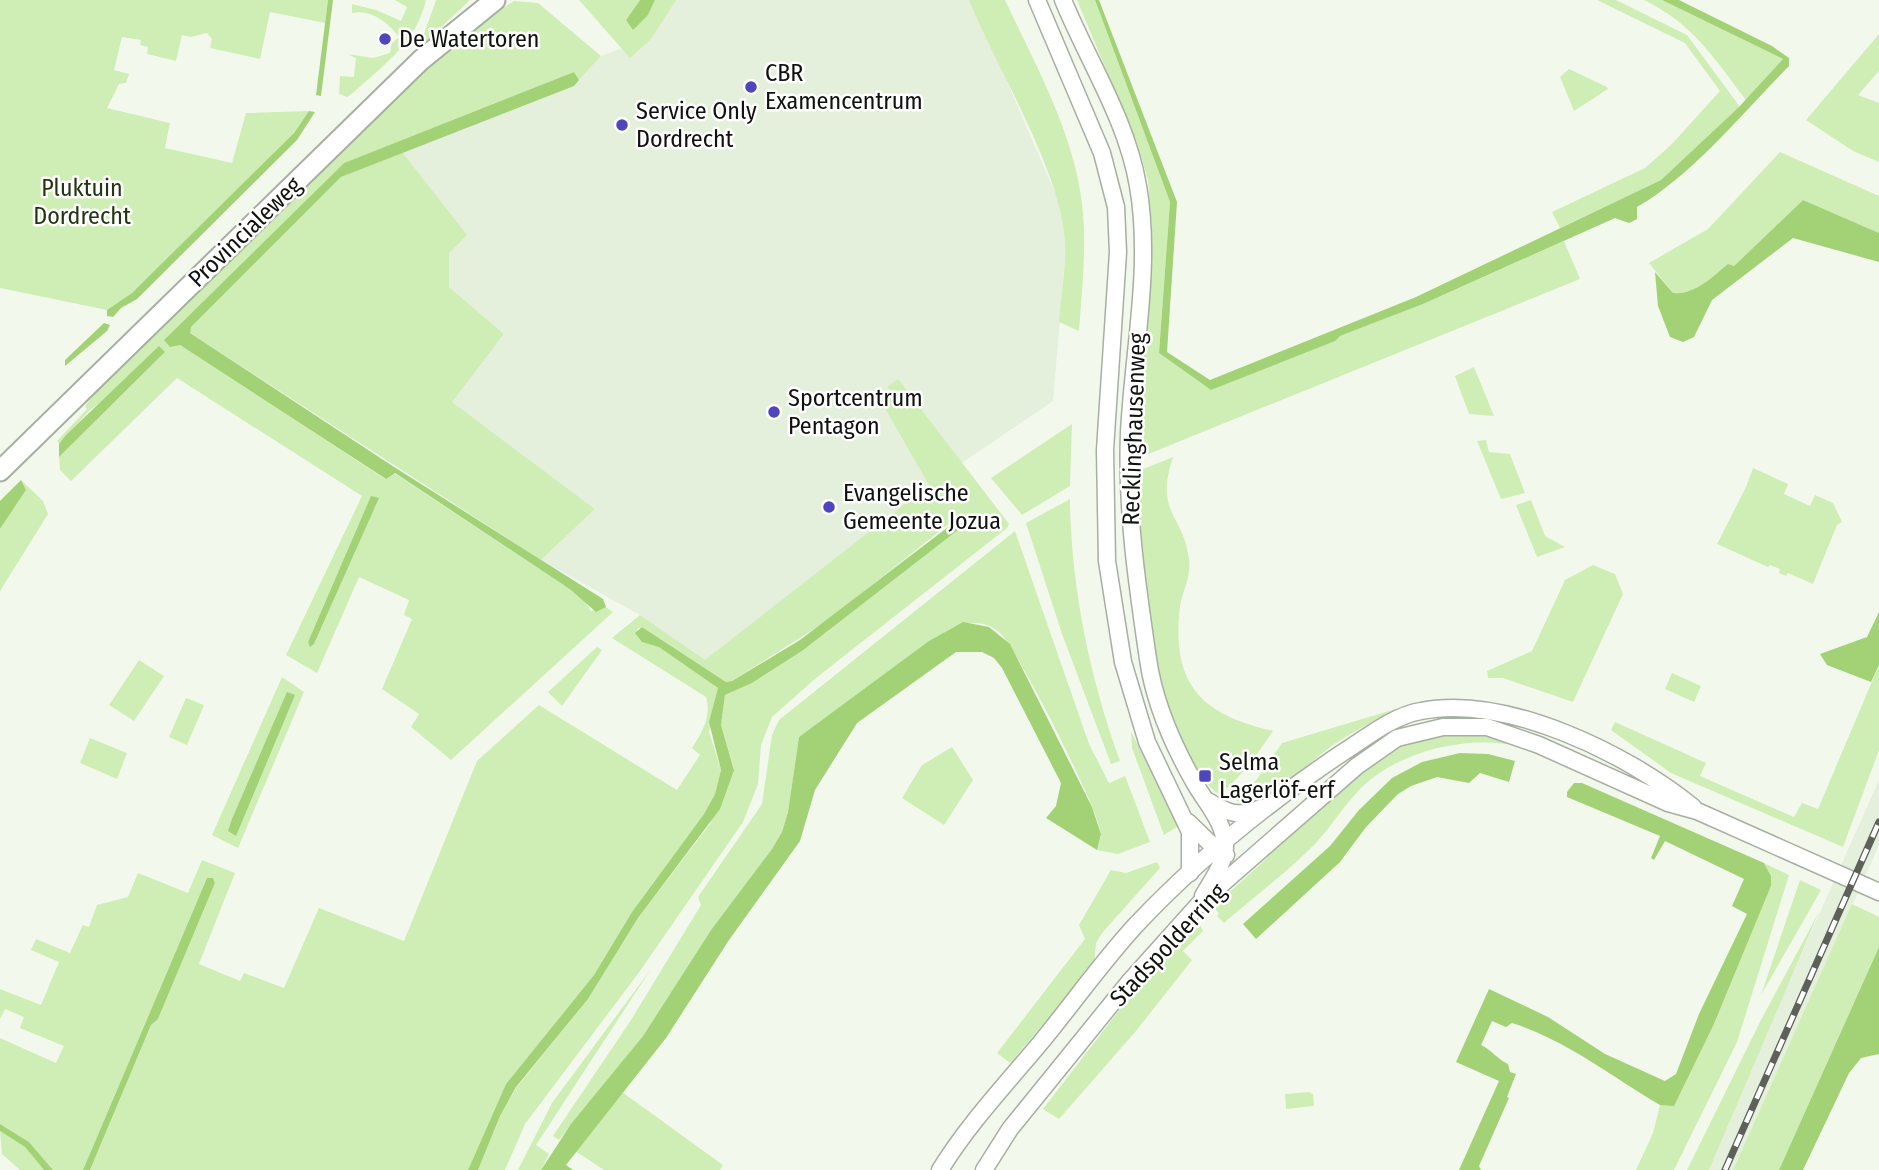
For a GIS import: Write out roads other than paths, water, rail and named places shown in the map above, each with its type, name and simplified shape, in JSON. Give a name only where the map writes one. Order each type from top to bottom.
[{"type":"main road","name":"Provincialeweg","points":[[0,471],[421,60],[495,0]]},
{"type":"street","name":"Recklinghausenweg","points":[[1037,0],[1102,153],[1116,207],[1118,252],[1105,450],[1107,561],[1123,662],[1147,742],[1190,832],[1189,873]]},
{"type":"street","name":"Recklinghausenweg","points":[[1063,0],[1120,124],[1138,185],[1143,245],[1129,434],[1130,532],[1148,664],[1162,715],[1194,783],[1206,799],[1222,850]]},
{"type":"street","name":"Stadspolderring","points":[[940,1170],[982,1111],[1093,976],[1134,928],[1189,873],[1222,850],[1269,804],[1387,724],[1418,711],[1458,706],[1499,711],[1569,734],[1674,792],[1697,811]]},
{"type":"street","name":"Stadspolderring","points":[[984,1170],[1019,1119],[1130,981],[1199,904],[1357,766],[1397,738],[1443,727],[1487,727],[1539,745],[1668,803],[1697,811],[1879,892]]},
{"type":"street","name":"Stadspolderring","points":[[1206,799],[1226,812],[1239,815],[1269,804]]},
{"type":"street","name":"Recklinghausenweg","points":[[1183,818],[1222,850]]},
{"type":"street","points":[[1199,904],[1222,850],[1254,857]]},
{"type":"railway","points":[[1725,1170],[1879,822]]},
{"type":"place","name":"De Watertoren","points":[[385,39]]},
{"type":"place","name":"CBR Examencentrum","points":[[751,87]]},
{"type":"place","name":"Service Only Dordrecht","points":[[622,125]]},
{"type":"place","name":"Sportcentrum Pentagon","points":[[774,412]]},
{"type":"place","name":"Evangelische Gemeente Jozua","points":[[829,507]]},
{"type":"place","name":"Selma Lagerlöf-erf","points":[[1205,776]]},
{"type":"park label","name":"Pluktuin Dordrecht","points":[[82,202]]}]
